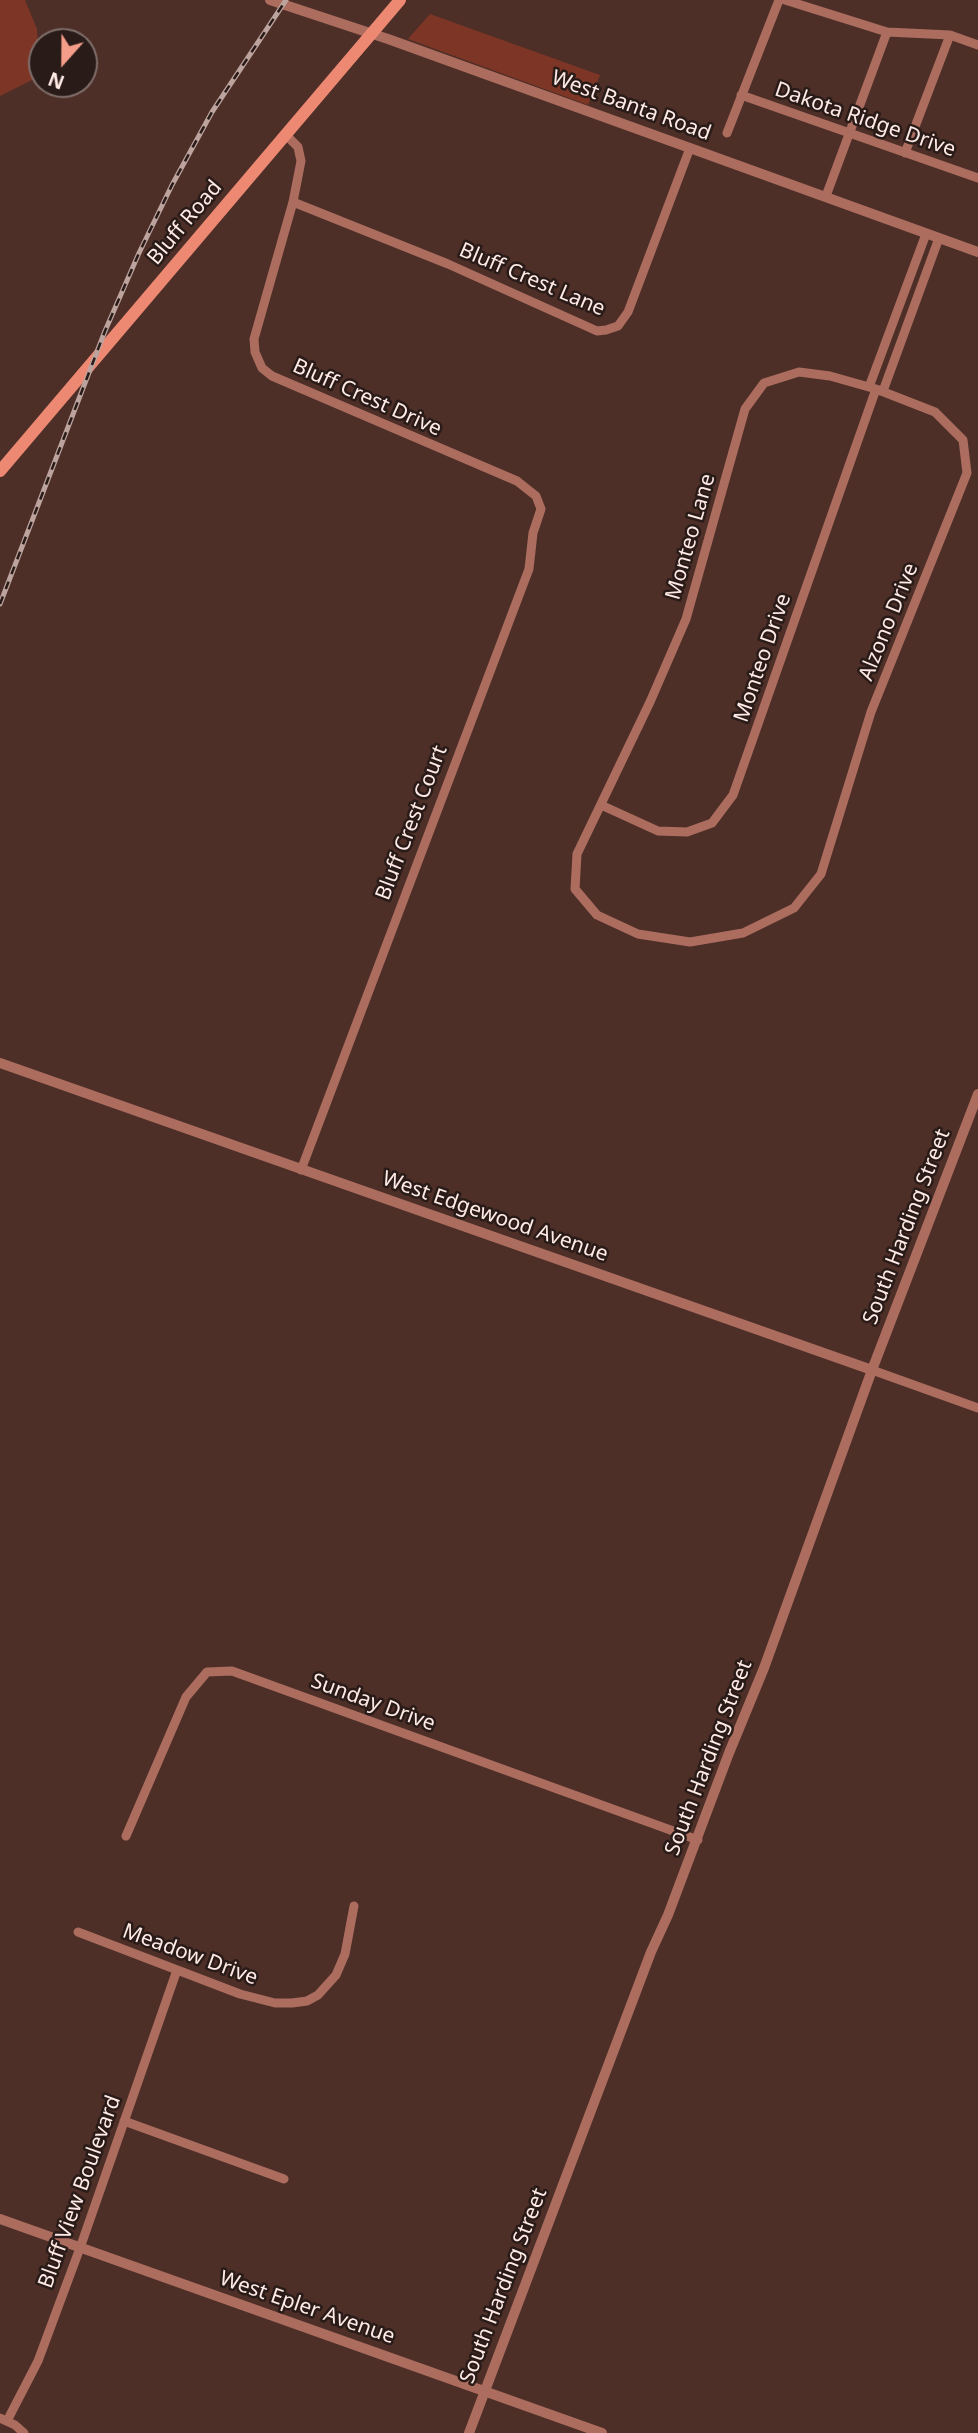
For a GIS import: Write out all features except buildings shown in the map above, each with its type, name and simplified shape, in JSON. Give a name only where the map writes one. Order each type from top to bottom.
[{"type":"main road","name":"Bluff Road","points":[[0,471],[400,0]]},
{"type":"street","name":"West Banta Road","points":[[270,0],[372,34],[978,252]]},
{"type":"street","points":[[726,132],[779,0]]},
{"type":"street","points":[[785,0],[887,32],[950,35],[978,45]]},
{"type":"street","points":[[826,196],[851,135],[887,32]]},
{"type":"street","points":[[905,153],[950,35]]},
{"type":"street","name":"Dakota Ridge Drive","points":[[741,95],[978,178]]},
{"type":"street","name":"Bluff Crest Drive","points":[[285,135],[298,147],[302,156],[255,335],[255,352],[262,368],[272,376],[517,481],[530,490]]},
{"type":"street","name":"Bluff Crest Lane","points":[[292,202],[448,264],[597,331],[606,330],[618,326],[626,316],[690,148]]},
{"type":"street","name":"Monteo Drive","points":[[601,805],[658,831],[687,832],[712,822],[733,796],[876,389],[926,234]]},
{"type":"street","name":"Monteo Drive","points":[[876,389],[939,238]]},
{"type":"street","name":"Monteo Lane","points":[[794,908],[743,933],[690,942],[638,934],[597,915],[575,889],[578,854],[686,619],[745,409],[764,383],[799,372],[830,376],[876,389]]},
{"type":"street","name":"Alzono Drive","points":[[794,908],[821,874],[871,712],[967,473],[963,440],[935,412],[876,389]]},
{"type":"street","name":"Bluff Crest Court","points":[[301,1170],[529,569],[533,533],[541,509],[530,490]]},
{"type":"street","name":"West Edgewood Avenue","points":[[0,1063],[978,1408]]},
{"type":"street","name":"South Harding Street","points":[[469,2433],[651,1952],[698,1840],[872,1370],[978,1094]]},
{"type":"street","name":"Sunday Drive","points":[[126,1836],[186,1697],[207,1672],[232,1671],[698,1840]]},
{"type":"street","name":"Meadow Drive","points":[[78,1932],[240,1994],[275,2003],[307,2001],[318,1995],[341,1966],[349,1940],[354,1906]]},
{"type":"street","name":"Bluff View Boulevard","points":[[4,2420],[38,2361],[177,1970]]},
{"type":"street","points":[[124,2121],[284,2179]]},
{"type":"street","name":"West Epler Avenue","points":[[0,2219],[602,2433]]},
{"type":"street","points":[[4,2420],[24,2433]]},
{"type":"shaded area","points":[[0,0],[25,0],[37,28],[28,28],[28,82],[0,96]]},
{"type":"shaded area","points":[[430,14],[600,75],[588,105],[408,39]]},
{"type":"railway","points":[[0,604],[105,331],[139,253],[212,112],[286,0]]}]
